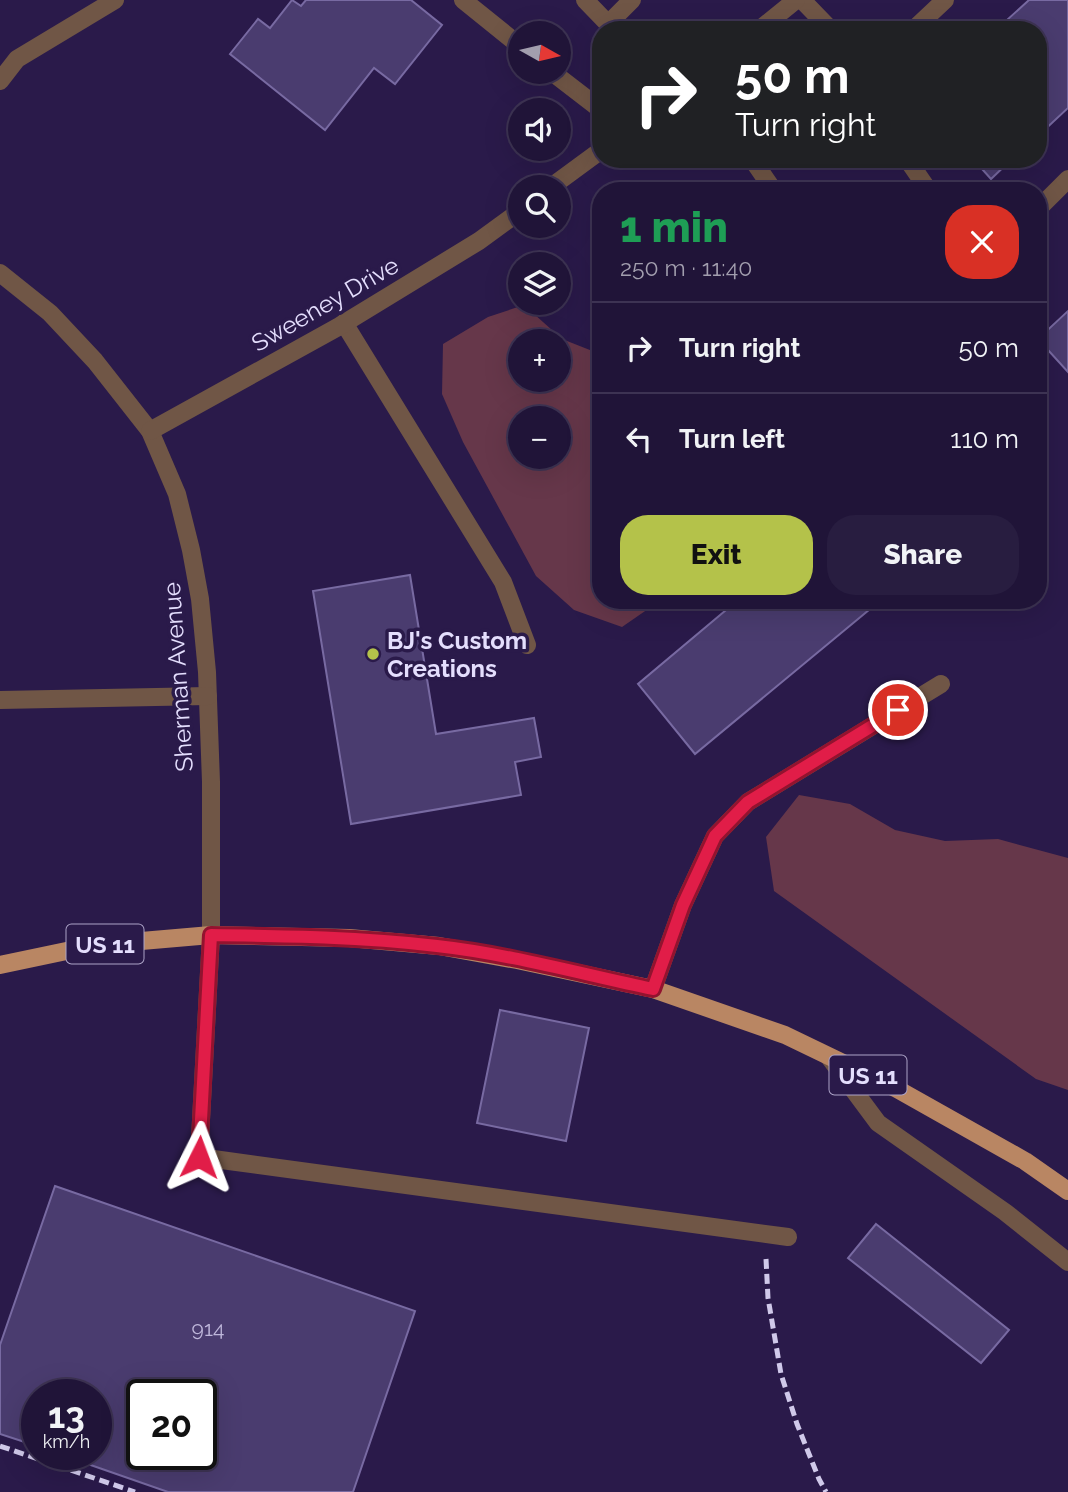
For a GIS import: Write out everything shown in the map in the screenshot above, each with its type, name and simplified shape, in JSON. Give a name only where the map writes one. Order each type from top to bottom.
[{"type":"main road","name":"US 11","points":[[0,965],[94,945],[211,935],[349,938],[439,946],[517,960],[653,989],[785,1035],[908,1095],[1025,1161],[1068,1191]]},
{"type":"street","points":[[0,80],[17,59],[115,0]]},
{"type":"street","points":[[463,0],[508,36]]},
{"type":"street","points":[[585,0],[605,21]]},
{"type":"street","points":[[616,21],[632,0]]},
{"type":"street","points":[[770,21],[796,0]]},
{"type":"street","points":[[802,0],[822,21]]},
{"type":"street","points":[[923,21],[945,0]]},
{"type":"street","points":[[568,84],[592,103]]},
{"type":"street","points":[[567,175],[592,157]]},
{"type":"street","points":[[1047,200],[1068,179]]},
{"type":"street","name":"Sweeney Drive","points":[[149,431],[344,323],[479,241],[508,220]]},
{"type":"street","name":"Sherman Avenue","points":[[0,273],[50,313],[95,361],[149,431],[177,494],[191,550],[200,599],[207,672],[211,782],[211,935],[199,1157],[788,1237]]},
{"type":"street","points":[[344,323],[503,582],[527,645]]},
{"type":"street","points":[[653,989],[683,905],[715,836],[748,802],[941,684]]},
{"type":"street","points":[[0,700],[208,696]]},
{"type":"street","points":[[829,1056],[878,1123],[1005,1212],[1068,1262]]},
{"type":"shaded area","points":[[508,310],[508,315],[535,315],[551,329],[508,329],[508,392],[571,392],[571,343],[592,351],[592,609],[648,609],[622,627],[574,610],[536,576],[463,442],[442,394],[443,344],[488,317]]},
{"type":"shaded area","points":[[799,795],[850,804],[895,830],[945,841],[998,839],[1068,858],[1068,1090],[1036,1079],[774,891],[766,837]]},
{"type":"building","points":[[292,0],[301,6],[306,0],[411,0],[442,25],[395,84],[374,68],[325,130],[230,54],[258,19],[270,28]]},
{"type":"building","points":[[1029,0],[1068,0],[1068,108],[1047,128],[1047,21],[1006,21]]},
{"type":"building","points":[[981,168],[1003,168],[991,179]]},
{"type":"building","points":[[1068,311],[1068,372],[1047,349],[1047,331]]},
{"type":"building","name":"BJ's Custom Creations","points":[[410,575],[436,734],[534,718],[541,757],[515,762],[521,795],[351,824],[313,591]]},
{"type":"building","points":[[727,609],[870,609],[695,754],[638,684]]},
{"type":"building","points":[[500,1010],[589,1028],[566,1141],[477,1123]]},
{"type":"building","points":[[55,1186],[415,1311],[353,1492],[168,1492],[105,1470],[112,1470],[112,1379],[21,1379],[21,1441],[0,1434],[0,1345]]},
{"type":"building","points":[[876,1224],[1009,1330],[981,1363],[848,1258]]},
{"type":"railway","points":[[766,1259],[768,1298],[781,1374],[797,1424],[826,1492]]},
{"type":"railway","points":[[0,1446],[135,1492]]},
{"type":"place","name":"BJ's Custom Creations","points":[[373,654]]},
{"type":"route","points":[[199,1157],[211,935],[349,938],[439,946],[653,989],[683,905],[715,836],[748,802],[898,710]]}]
